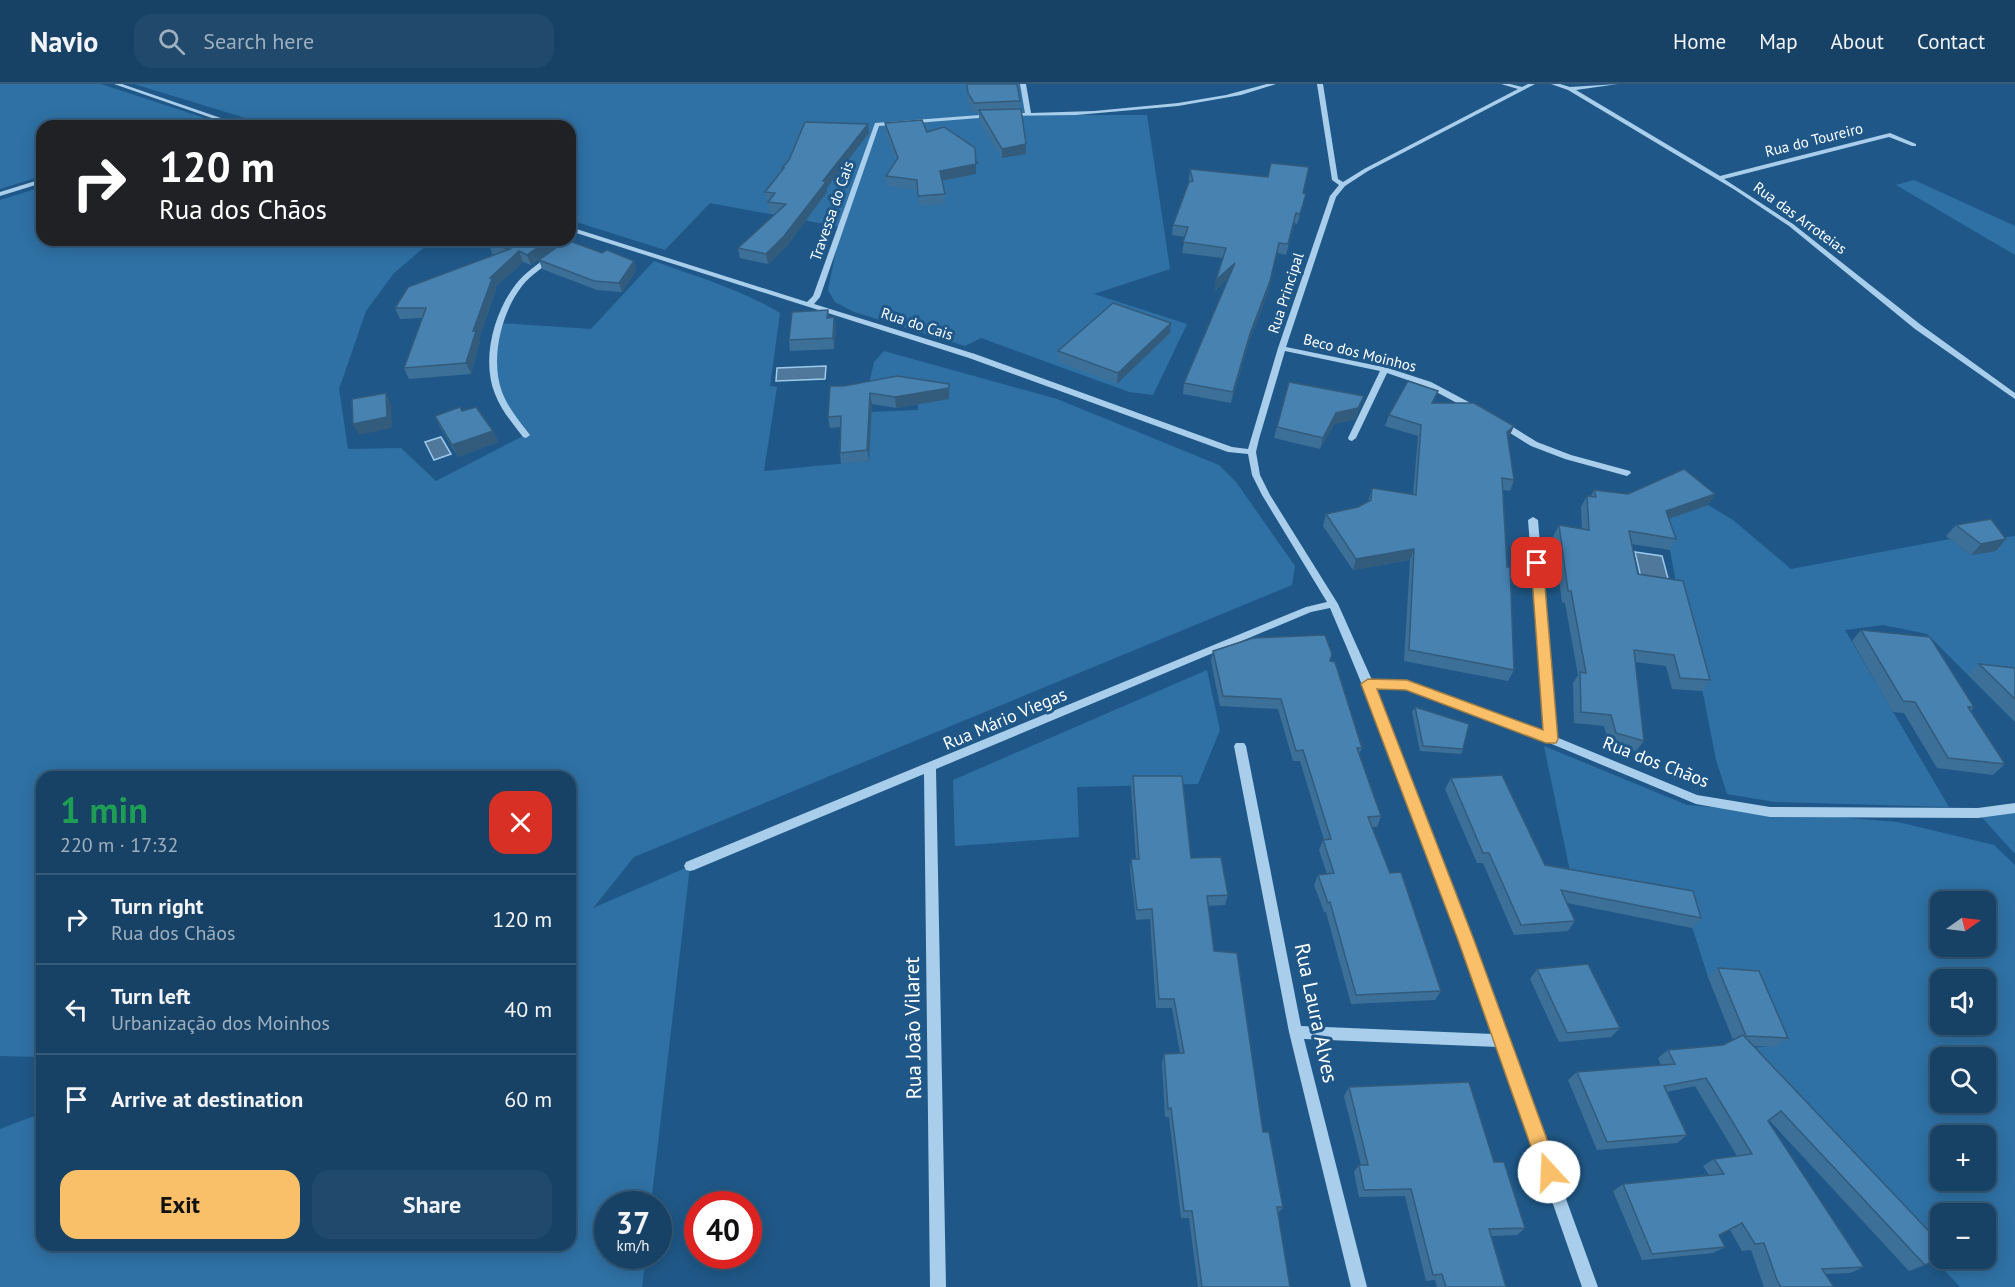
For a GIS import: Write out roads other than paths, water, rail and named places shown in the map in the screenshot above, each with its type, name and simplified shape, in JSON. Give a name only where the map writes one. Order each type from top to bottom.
[{"type":"street","points":[[117,84],[223,120]]},
{"type":"street","points":[[1023,84],[1028,115],[1106,112],[1206,102],[1251,92],[1272,84]]},
{"type":"street","points":[[1320,84],[1335,180],[1343,184]]},
{"type":"street","points":[[1504,84],[1523,89]]},
{"type":"street","name":"Rua Principal","points":[[1532,84],[1366,170],[1343,184],[1333,196],[1282,348],[1252,452],[1256,475],[1333,604],[1368,684],[1502,1041],[1590,1287]]},
{"type":"street","name":"Rua das Arroteias","points":[[1554,84],[1570,89],[1719,178],[1791,225],[1918,327],[2015,397]]},
{"type":"street","points":[[1570,89],[1615,84]]},
{"type":"street","name":"Travessa do Cais","points":[[809,304],[816,297],[877,124],[1004,114],[1028,115]]},
{"type":"street","name":"Rua do Toureiro","points":[[1719,178],[1890,135],[1914,145]]},
{"type":"street","points":[[0,194],[36,183]]},
{"type":"street","name":"Rua do Cais","points":[[576,231],[972,356],[1231,450],[1252,452]]},
{"type":"street","points":[[576,239],[585,233]]},
{"type":"street","points":[[525,435],[506,408],[497,389],[494,353],[500,323],[511,297],[527,275],[556,254]]},
{"type":"street","name":"Beco dos Moinhos","points":[[1282,348],[1385,370],[1428,384],[1486,415]]},
{"type":"street","points":[[1353,438],[1385,370]]},
{"type":"street","points":[[1496,420],[1534,444],[1568,457],[1627,473]]},
{"type":"street","points":[[1533,519],[1551,739]]},
{"type":"street","name":"Rua Mário Viegas","points":[[690,866],[1309,609],[1333,604]]},
{"type":"street","name":"Rua dos Chãos","points":[[1368,684],[1407,685],[1551,739],[1696,799],[1770,812],[1978,813],[2015,808]]},
{"type":"street","name":"Rua Laura Alves","points":[[1240,746],[1296,1032],[1359,1287]]},
{"type":"street","name":"Rua João Vilaret","points":[[930,768],[938,1287]]},
{"type":"street","points":[[1296,1032],[1502,1041]]}]
